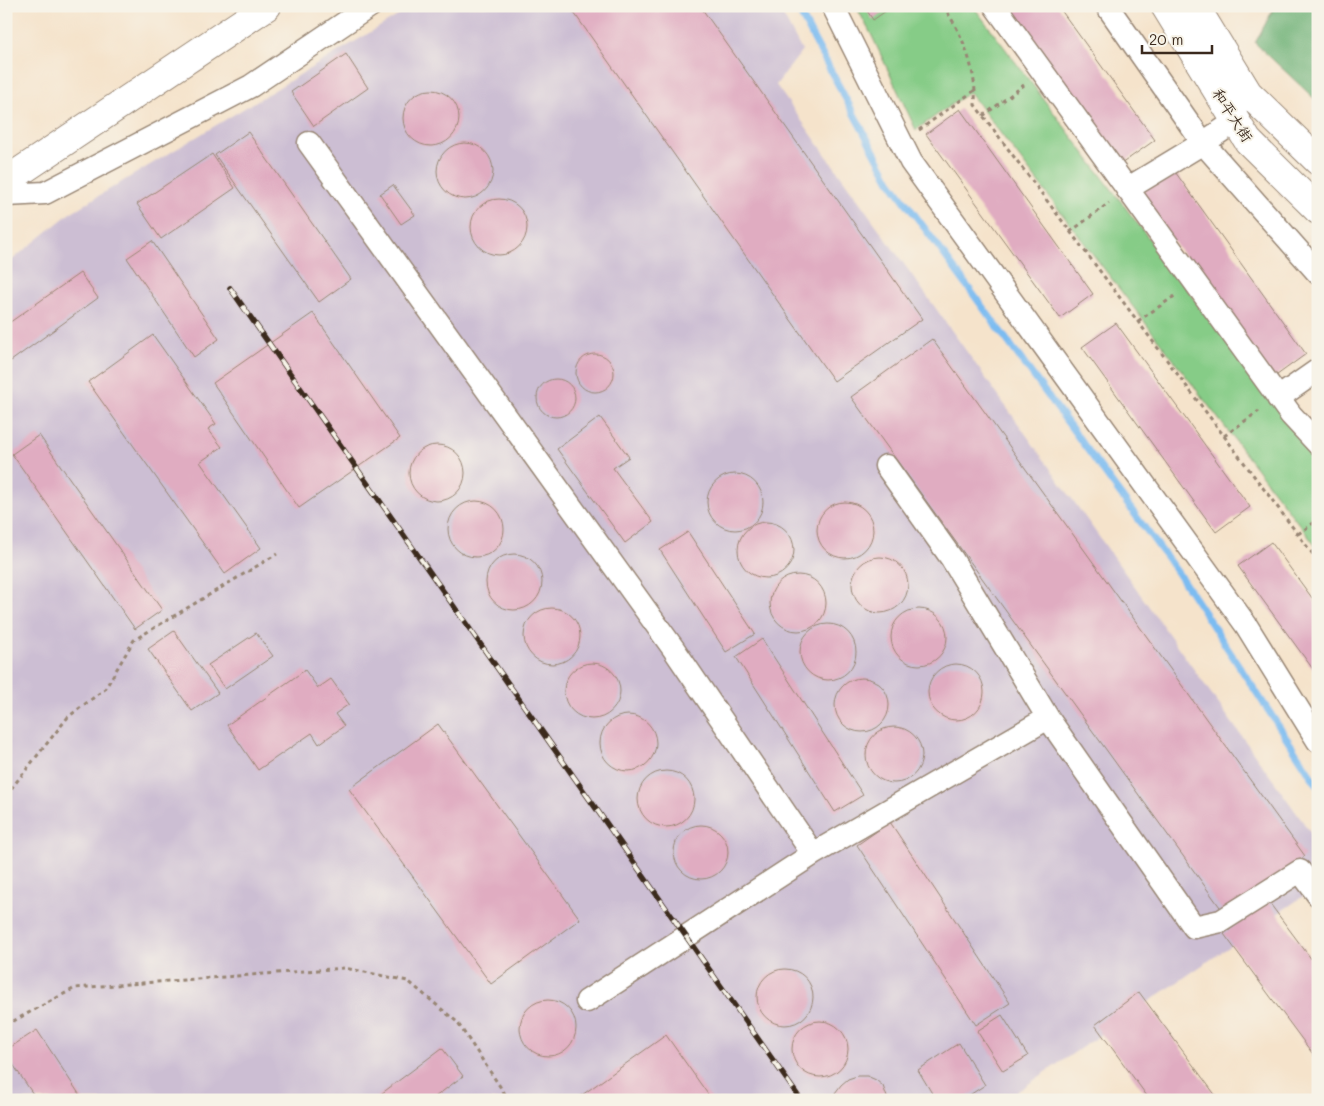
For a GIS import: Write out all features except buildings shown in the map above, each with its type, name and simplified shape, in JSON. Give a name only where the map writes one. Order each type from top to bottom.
[{"type":"main road","points":[[6,182],[267,6]]},
{"type":"main road","name":"和平大街","points":[[1165,6],[1248,141],[1318,210]]},
{"type":"main road","name":"和平大街","points":[[1195,6],[1248,93],[1318,161]]},
{"type":"street","points":[[6,195],[45,193],[243,91],[370,6]]},
{"type":"street","points":[[832,6],[911,162],[1246,625],[1318,740]]},
{"type":"street","points":[[995,6],[1278,398],[1318,444]]},
{"type":"street","points":[[1107,6],[1203,143],[1318,273]]},
{"type":"street","points":[[1127,189],[1236,121]]},
{"type":"street","points":[[310,143],[673,648],[813,854]]},
{"type":"street","points":[[1278,398],[1318,370]]},
{"type":"street","points":[[886,466],[952,559],[1048,718],[1194,927],[1221,921],[1300,871],[1318,895]]},
{"type":"street","points":[[587,1001],[813,854],[1048,718]]},
{"type":"path","points":[[943,6],[952,19],[968,54],[976,89],[975,105],[1318,561]]},
{"type":"path","points":[[983,116],[1042,71]]},
{"type":"path","points":[[901,142],[976,89]]},
{"type":"path","points":[[1070,232],[1127,189]]},
{"type":"path","points":[[1138,321],[1195,282]]},
{"type":"path","points":[[1224,436],[1278,398]]},
{"type":"path","points":[[1298,534],[1318,520]]},
{"type":"path","points":[[6,795],[68,717],[106,689],[134,640],[277,554]]},
{"type":"path","points":[[6,1025],[75,988],[345,968],[408,980],[457,1022],[509,1100]]},
{"type":"shaded area","points":[[414,6],[778,6],[802,51],[776,85],[1318,843],[1318,886],[1005,1100],[6,1100],[6,265],[70,213]]},
{"type":"green space","points":[[856,6],[973,6],[1318,462],[1318,549],[969,92],[916,130]]},
{"type":"green space","points":[[1275,6],[1318,6],[1318,102],[1255,43]]},
{"type":"waterway","points":[[796,6],[890,181],[1178,573],[1318,786]]},
{"type":"railway","points":[[230,288],[801,1100]]}]
